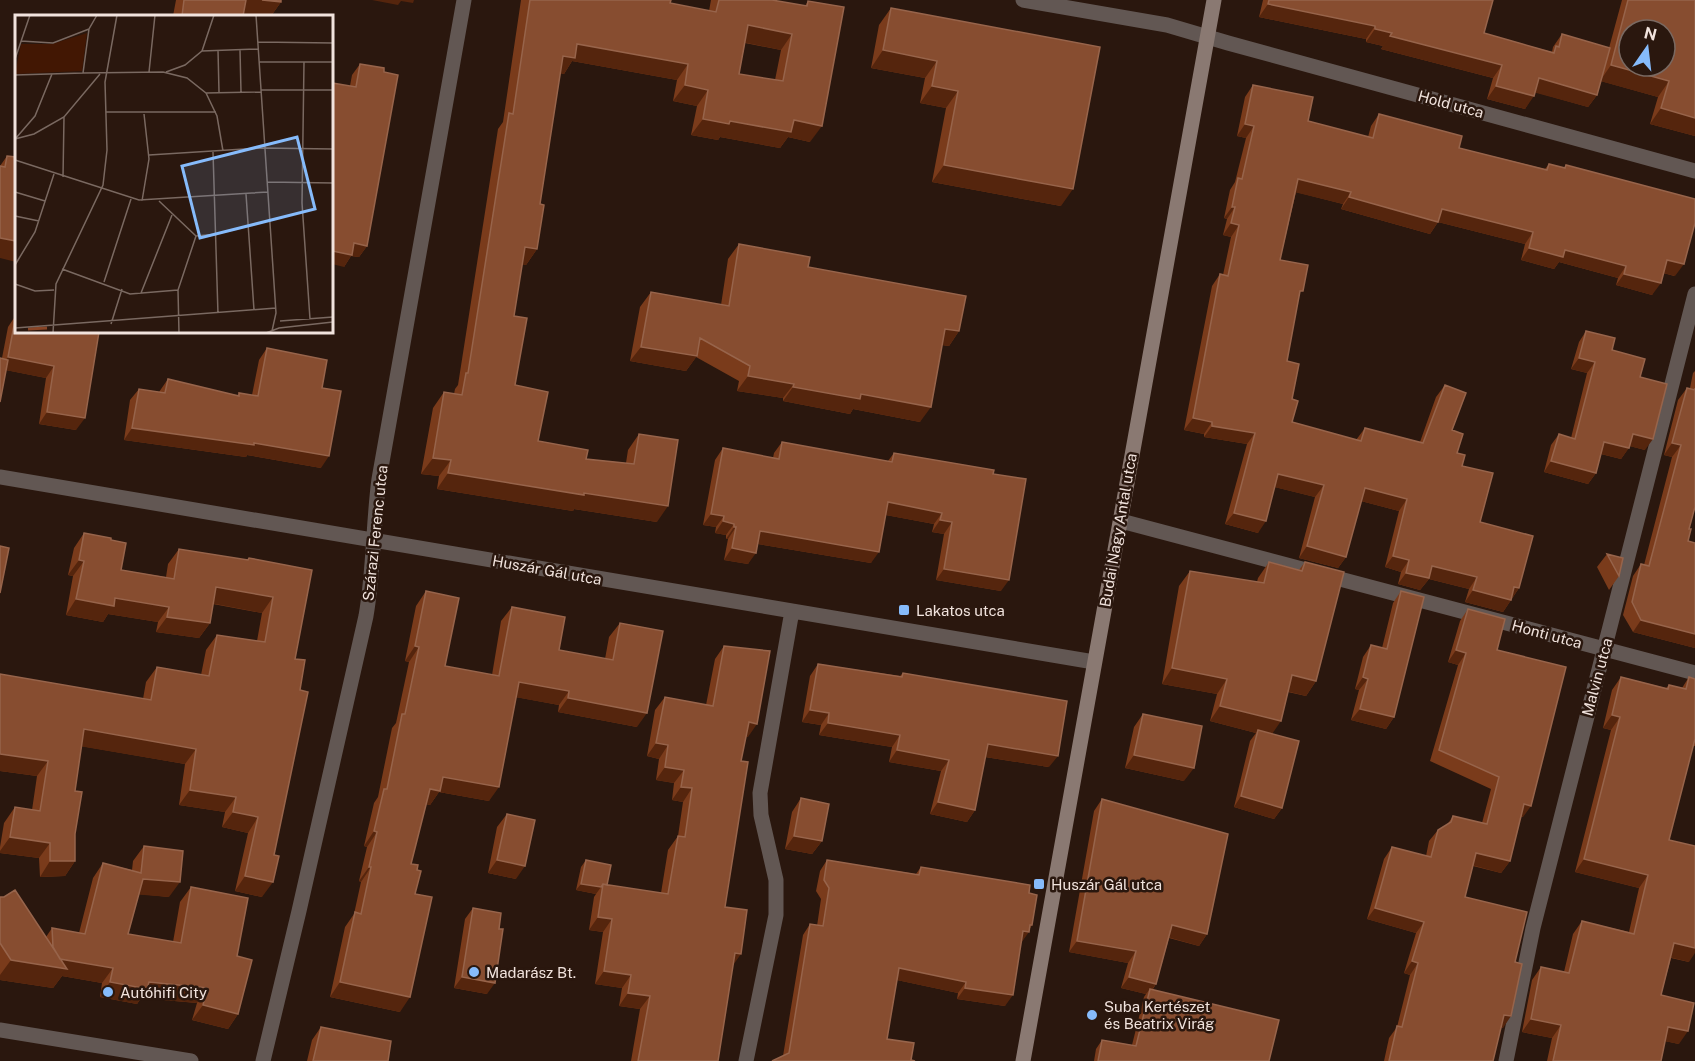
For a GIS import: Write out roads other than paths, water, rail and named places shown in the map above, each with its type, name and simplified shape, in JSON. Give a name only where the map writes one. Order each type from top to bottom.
[{"type":"street","name":"Szárazi Ferenc utca","points":[[263,1061],[366,616],[372,582],[379,479],[464,0]]},
{"type":"street","name":"Hold utca","points":[[1023,0],[1167,25],[1695,171]]},
{"type":"street","name":"Budai Nagy Antal utca","points":[[1023,1061],[1214,0]]},
{"type":"street","name":"Malvin utca","points":[[1506,1061],[1533,928],[1695,294]]},
{"type":"street","name":"Huszár Gál utca","points":[[0,477],[1094,662]]},
{"type":"street","name":"Honti utca","points":[[1121,521],[1695,672]]},
{"type":"street","points":[[746,1061],[775,926],[776,880],[760,815],[760,793],[792,611]]},
{"type":"street","points":[[0,1030],[191,1061]]},
{"type":"place","name":"Lakatos utca","points":[[904,610]]},
{"type":"place","name":"Huszár Gál utca","points":[[1039,884]]},
{"type":"place","name":"Madarász Bt.","points":[[474,972]]},
{"type":"place","name":"Autóhifi City","points":[[108,992]]},
{"type":"place","name":"Suba Kertészet és Beatrix Virág","points":[[1092,1015]]}]
